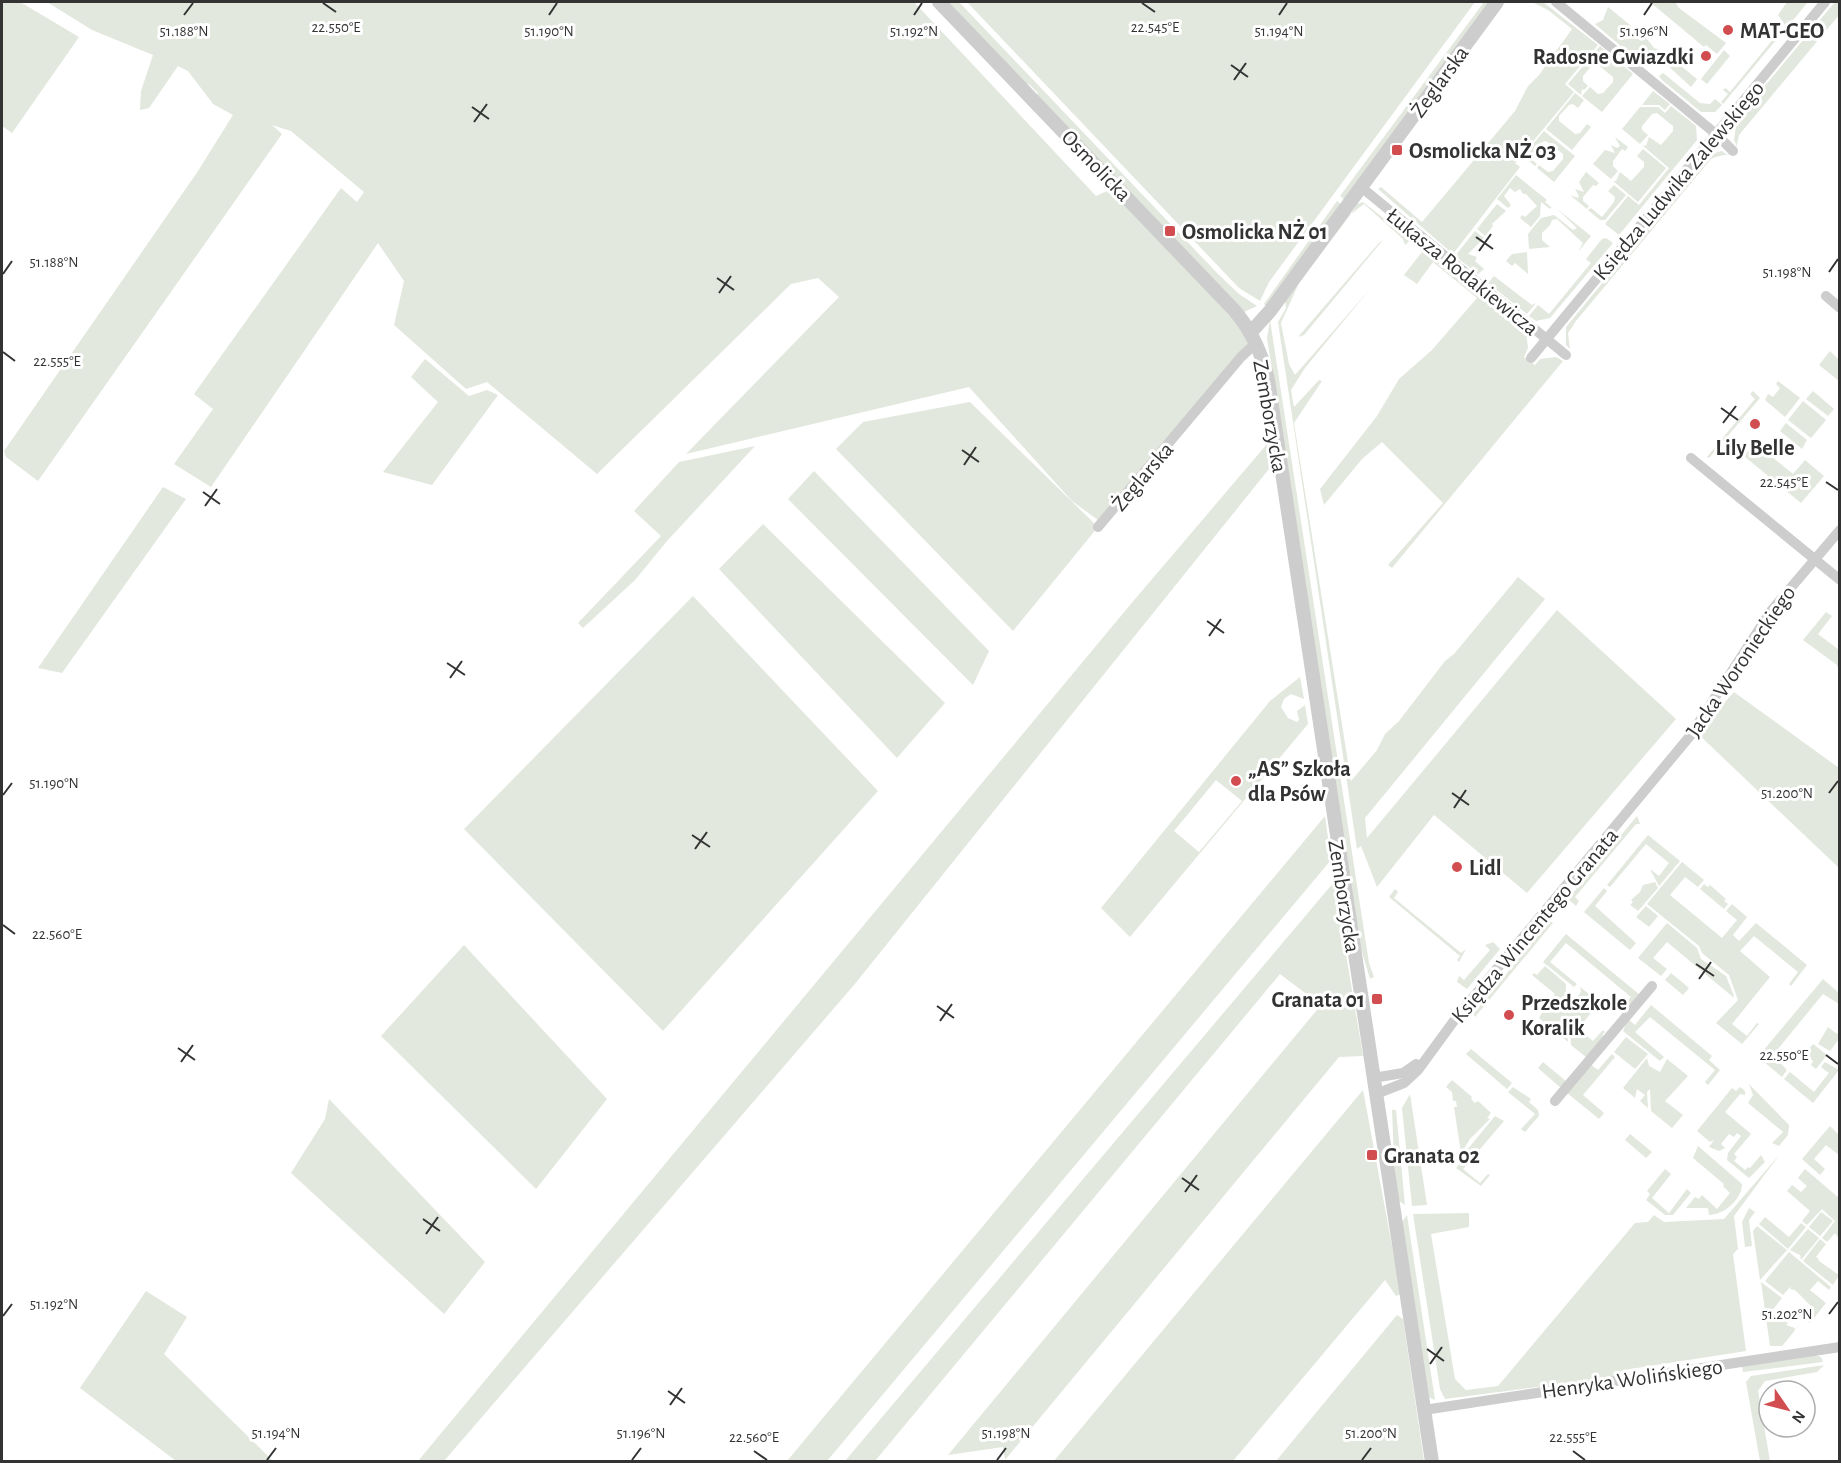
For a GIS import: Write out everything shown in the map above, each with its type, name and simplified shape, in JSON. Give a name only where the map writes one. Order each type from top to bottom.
[{"type":"street","name":"Osmolicka","points":[[939,2],[1222,296],[1254,338]]},
{"type":"street","name":"Żeglarska","points":[[1098,527],[1248,350],[1262,322],[1497,2]]},
{"type":"street","points":[[1556,2],[1716,134],[1732,151]]},
{"type":"street","name":"Księdza Ludwika Zalewskiego","points":[[1531,358],[1825,2]]},
{"type":"street","name":"Łukasza Rodakiewicza","points":[[1361,187],[1566,355]]},
{"type":"street","points":[[1826,296],[1839,308]]},
{"type":"street","name":"Zemborzycka","points":[[1254,338],[1268,380],[1432,1461]]},
{"type":"street","points":[[1691,458],[1839,580]]},
{"type":"street","name":"Jacka Woronieckiego","points":[[1643,794],[1694,731],[1771,611],[1839,531]]},
{"type":"street","name":"Księdza Wincentego Granata","points":[[1376,1094],[1404,1083],[1643,794]]},
{"type":"street","points":[[1555,1101],[1652,986]]},
{"type":"street","name":"Księdza Wincentego Granata","points":[[1374,1078],[1403,1073],[1426,1057]]},
{"type":"street","name":"Henryka Wolińskiego","points":[[1424,1410],[1839,1347]]},
{"type":"shaded area","points":[[2,2],[20,2],[79,37],[12,133],[2,126]]},
{"type":"shaded area","points":[[47,2],[914,2],[1096,196],[1114,188],[1234,318],[1249,342],[1102,523],[1072,501],[969,387],[686,454],[839,297],[818,278],[791,284],[597,474],[487,382],[466,389],[394,325],[404,281],[378,243],[211,487],[174,464],[213,409],[194,394],[341,188],[357,202],[364,192],[291,131],[272,125],[282,134],[38,481],[6,457],[4,451],[198,171],[233,115],[213,104],[188,71],[178,66],[149,108],[140,110],[141,91],[153,55],[92,30]]},
{"type":"shaded area","points":[[947,2],[959,2],[1218,274],[1239,294],[1257,306],[1244,312],[1037,95],[1038,93],[1029,84],[1027,85]]},
{"type":"shaded area","points":[[967,2],[1475,2],[1269,282],[1260,301],[1239,288]]},
{"type":"shaded area","points":[[1484,2],[1491,2],[1345,200],[1340,196]]},
{"type":"shaded area","points":[[1532,2],[1543,2],[1598,45],[1565,84],[1574,92],[1515,163],[1520,167],[1453,254],[1378,189],[1381,187],[1422,222],[1515,111],[1528,86],[1539,75],[1572,29],[1548,10]]},
{"type":"shaded area","points":[[1650,2],[1675,2],[1679,8],[1726,43],[1717,54],[1706,45],[1704,47]]},
{"type":"shaded area","points":[[1787,2],[1808,2],[1794,19],[1785,25],[1778,15]]},
{"type":"shaded area","points":[[1835,2],[1839,2],[1839,15],[1739,135],[1736,146],[1734,140],[1737,119]]},
{"type":"shaded area","points":[[1608,7],[1647,39],[1654,48],[1664,52],[1658,59],[1661,62],[1643,65],[1595,24],[1603,20]]},
{"type":"shaded area","points":[[1774,30],[1780,31],[1776,40],[1723,104],[1721,102],[1728,94],[1723,90],[1725,88],[1730,92],[1774,38],[1769,33]]},
{"type":"shaded area","points":[[1600,46],[1633,74],[1602,112],[1582,96],[1590,87],[1598,94],[1603,93],[1613,82],[1613,77],[1597,64],[1592,65],[1583,76],[1583,81],[1588,86],[1582,89],[1581,95],[1568,84]]},
{"type":"shaded area","points":[[1724,50],[1730,56],[1707,84],[1701,79]]},
{"type":"shaded area","points":[[1670,57],[1697,79],[1691,87],[1665,63]]},
{"type":"shaded area","points":[[1663,73],[1700,103],[1710,104],[1715,99],[1722,105],[1715,112],[1701,112],[1662,80],[1659,76]]},
{"type":"shaded area","points":[[1653,91],[1670,104],[1665,110],[1659,105],[1642,105]]},
{"type":"shaded area","points":[[1575,93],[1584,100],[1578,108],[1573,104],[1569,105],[1559,116],[1559,121],[1575,134],[1580,133],[1587,124],[1591,127],[1572,150],[1546,129]]},
{"type":"shaded area","points":[[1671,106],[1696,126],[1697,140],[1619,235],[1605,224],[1628,196],[1639,205],[1669,168],[1642,145],[1646,146],[1649,137],[1661,145],[1673,131],[1673,126],[1657,113],[1652,114],[1642,126],[1642,130],[1648,135],[1640,144],[1622,129],[1640,107],[1658,107],[1665,113]]},
{"type":"shaded area","points":[[1544,131],[1575,156],[1554,182],[1537,168],[1539,165],[1548,172],[1553,171],[1563,159],[1563,154],[1546,141],[1542,142],[1532,154],[1531,159],[1537,164],[1535,166],[1523,156]]},
{"type":"shaded area","points":[[1615,137],[1628,147],[1625,151],[1622,149],[1613,161],[1613,166],[1618,171],[1611,179],[1593,164],[1605,150],[1615,153],[1611,145],[1617,148],[1620,146]]},
{"type":"shaded area","points":[[1643,149],[1666,168],[1638,202],[1613,181],[1616,181],[1620,172],[1631,181],[1644,167],[1644,162],[1637,156]]},
{"type":"shaded area","points":[[1722,151],[1727,155],[1711,159],[1576,321],[1568,333],[1570,349],[1566,345],[1566,327],[1708,155]]},
{"type":"shaded area","points":[[1586,172],[1599,183],[1596,186],[1593,185],[1583,197],[1583,201],[1589,206],[1587,209],[1570,195],[1578,198],[1575,189],[1584,192],[1579,182]]},
{"type":"shaded area","points":[[1516,175],[1547,200],[1545,202],[1551,207],[1553,205],[1550,209],[1541,202],[1540,216],[1531,227],[1520,218],[1522,215],[1525,217],[1537,206],[1520,189],[1515,192],[1510,188],[1504,196],[1511,205],[1508,208],[1497,199]]},
{"type":"shaded area","points":[[1614,185],[1626,195],[1605,220],[1600,220],[1588,210],[1591,208],[1602,217],[1614,202],[1615,197],[1608,191]]},
{"type":"shaded area","points":[[1337,201],[1342,205],[1267,307],[1264,304]]},
{"type":"shaded area","points":[[1363,202],[1526,331],[1528,348],[1524,357],[1535,365],[1540,359],[1556,357],[1563,361],[1392,568],[1388,565],[1443,503],[1382,442],[1362,459],[1324,505],[1320,489],[1377,416],[1399,379],[1432,350],[1477,298],[1433,262],[1417,284],[1404,275],[1422,252],[1410,241],[1405,245],[1403,239],[1364,204],[1351,214],[1357,204]]},
{"type":"shaded area","points":[[1497,204],[1506,211],[1492,224],[1493,226],[1485,236],[1477,229]]},
{"type":"shaded area","points":[[1556,208],[1591,236],[1578,252],[1583,243],[1557,219],[1552,220],[1542,233],[1542,240],[1550,247],[1529,249],[1528,234],[1541,218],[1554,215],[1573,230],[1577,228]]},
{"type":"shaded area","points":[[1348,213],[1351,214],[1299,283],[1281,323],[1289,364],[1295,375],[1370,289],[1305,368],[1291,390],[1294,407],[1319,380],[1322,381],[1294,423],[1351,781],[1377,750],[1385,734],[1399,721],[1445,661],[1454,654],[1518,577],[1545,599],[1365,818],[1367,838],[1557,610],[1676,719],[1527,893],[1434,815],[1377,887],[1361,846],[1357,849],[1278,322],[1286,308],[1285,299]]},
{"type":"shaded area","points":[[1475,231],[1484,238],[1468,254],[1477,257],[1475,261],[1484,269],[1478,274],[1455,256]]},
{"type":"shaded area","points":[[1606,238],[1613,243],[1550,318],[1536,321],[1529,316],[1538,305],[1549,314],[1591,263],[1586,259],[1602,239]]},
{"type":"shaded area","points":[[1383,240],[1304,335],[1298,337],[1379,243]]},
{"type":"shaded area","points":[[1527,252],[1528,274],[1515,263],[1512,266],[1506,261],[1512,254]]},
{"type":"shaded area","points":[[1494,276],[1532,305],[1536,303],[1527,314],[1488,283]]},
{"type":"shaded area","points":[[1270,320],[1369,963],[1374,977],[1370,979],[1359,942],[1267,338]]},
{"type":"shaded area","points":[[1830,351],[1839,360],[1839,381],[1819,365]]},
{"type":"shaded area","points":[[425,359],[469,396],[487,390],[498,395],[432,485],[383,472],[438,402],[411,377]]},
{"type":"shaded area","points":[[1778,381],[1800,398],[1785,417],[1765,400],[1768,394],[1773,397],[1780,388],[1776,384]]},
{"type":"shaded area","points":[[1753,391],[1760,398],[1709,458],[1707,457],[1755,399],[1750,394]]},
{"type":"shaded area","points":[[1813,391],[1834,409],[1828,416],[1806,399]]},
{"type":"shaded area","points":[[1803,401],[1826,420],[1811,438],[1788,420]]},
{"type":"shaded area","points":[[970,402],[1098,527],[1013,631],[836,449],[863,422]]},
{"type":"shaded area","points":[[1786,423],[1807,440],[1802,449],[1780,431]]},
{"type":"shaded area","points":[[1755,443],[1793,474],[1805,460],[1824,476],[1801,503],[1744,456]]},
{"type":"shaded area","points":[[1267,444],[1269,469],[854,985],[444,1461],[418,1461],[1130,605]]},
{"type":"shaded area","points":[[755,446],[667,541],[635,580],[583,628],[578,623],[661,536],[634,511],[679,462]]},
{"type":"shaded area","points":[[814,471],[989,651],[973,685],[788,499]]},
{"type":"shaded area","points":[[163,487],[186,499],[62,673],[38,668]]},
{"type":"shaded area","points":[[763,524],[945,703],[897,758],[719,569]]},
{"type":"shaded area","points":[[693,596],[878,791],[663,1031],[464,829]]},
{"type":"shaded area","points":[[1826,612],[1832,616],[1818,634],[1839,650],[1839,671],[1837,665],[1803,640]]},
{"type":"shaded area","points":[[1300,677],[1304,699],[1291,694],[1284,699],[1281,707],[1288,718],[1297,722],[1299,720],[1297,711],[1305,705],[1308,724],[1130,937],[1101,908],[1270,701]],"holes":[[[1216,780],[1242,801],[1199,852],[1174,831]]]},
{"type":"shaded area","points":[[1734,692],[1839,768],[1839,868],[1697,733]]},
{"type":"shaded area","points":[[1325,816],[1331,860],[827,1461],[787,1461]]},
{"type":"shaded area","points":[[1637,816],[1640,824],[1636,824],[1575,897],[1579,901],[1576,906],[1568,899]]},
{"type":"shaded area","points":[[1648,835],[1680,861],[1659,886],[1650,869],[1659,876],[1669,863],[1646,844],[1610,887],[1607,885]]},
{"type":"shaded area","points":[[1682,862],[1704,880],[1698,887],[1685,877],[1670,895],[1722,938],[1737,920],[1726,911],[1732,904],[1747,917],[1733,935],[1739,941],[1756,923],[1807,965],[1791,986],[1789,984],[1798,972],[1754,936],[1740,951],[1770,977],[1732,1024],[1747,1036],[1757,1023],[1759,1024],[1742,1044],[1716,1023],[1738,1000],[1729,975],[1702,953],[1699,946],[1647,904]]},
{"type":"shaded area","points":[[1334,882],[1363,1056],[1339,1057],[1005,1460],[1003,1447],[948,1455],[1321,1005],[1280,974],[875,1461],[845,1461]]},
{"type":"shaded area","points":[[1655,882],[1658,888],[1638,911],[1630,905],[1633,902],[1631,900],[1640,892],[1643,885]]},
{"type":"shaded area","points":[[1704,884],[1708,887],[1710,885],[1726,899],[1724,901],[1728,904],[1724,909],[1700,889]]},
{"type":"shaded area","points":[[1604,888],[1607,891],[1595,906],[1636,943],[1630,950],[1584,912]]},
{"type":"shaded area","points":[[1395,889],[1398,892],[1394,898],[1461,953],[1466,949],[1459,962],[1457,960],[1460,956],[1389,897]]},
{"type":"shaded area","points":[[1646,906],[1658,916],[1649,927],[1636,917]]},
{"type":"shaded area","points":[[1550,921],[1553,923],[1475,1017],[1473,1014]]},
{"type":"shaded area","points":[[1667,923],[1697,948],[1701,959],[1726,976],[1734,996],[1714,1021],[1733,997],[1667,942],[1653,958],[1667,969],[1661,976],[1638,958]]},
{"type":"shaded area","points":[[1566,934],[1640,995],[1624,1015],[1620,1011],[1631,997],[1566,943],[1550,962],[1577,984],[1574,987],[1543,962]]},
{"type":"shaded area","points":[[1493,942],[1500,949],[1467,989],[1457,982],[1459,976],[1464,980],[1490,950],[1485,945]]},
{"type":"shaded area","points":[[464,945],[607,1099],[536,1189],[381,1036]]},
{"type":"shaded area","points":[[1545,966],[1566,984],[1566,1000],[1560,1008],[1550,1000],[1555,994],[1532,975],[1534,973],[1537,975]]},
{"type":"shaded area","points":[[1671,973],[1689,988],[1683,995],[1665,980]]},
{"type":"shaded area","points":[[1823,979],[1839,993],[1839,1004],[1823,994],[1773,1055],[1787,1070],[1782,1077],[1758,1057]]},
{"type":"shaded area","points":[[1580,987],[1594,998],[1594,1009],[1578,1029],[1593,1041],[1603,1030],[1605,1032],[1602,1035],[1605,1037],[1587,1058],[1571,1045],[1570,1021],[1567,1032],[1568,1042],[1559,1034],[1560,1030],[1557,1033],[1539,1018],[1548,1002],[1560,1011],[1571,997],[1575,1000],[1581,992]]},
{"type":"shaded area","points":[[1651,1005],[1712,1056],[1709,1060],[1720,1070],[1708,1085],[1705,1082],[1715,1070],[1650,1017],[1635,1032],[1664,1057],[1660,1061],[1623,1031],[1628,1019],[1635,1025]]},
{"type":"shaded area","points":[[1828,1027],[1837,1034],[1839,1031],[1839,1039],[1830,1051],[1818,1044]]},
{"type":"shaded area","points":[[1626,1037],[1648,1054],[1635,1069],[1614,1052]]},
{"type":"shaded area","points":[[1813,1044],[1827,1055],[1816,1069],[1811,1065],[1813,1061],[1805,1054]]},
{"type":"shaded area","points":[[1471,1049],[1512,1083],[1507,1089],[1466,1054]]},
{"type":"shaded area","points":[[1612,1054],[1615,1057],[1583,1095],[1604,1113],[1599,1119],[1566,1092],[1590,1064],[1598,1070]]},
{"type":"shaded area","points":[[1647,1058],[1649,1066],[1660,1072],[1667,1059],[1688,1076],[1665,1101],[1683,1115],[1672,1128],[1651,1111],[1650,1089],[1647,1092],[1648,1108],[1640,1101],[1645,1095],[1637,1089],[1635,1098],[1623,1088]]},
{"type":"shaded area","points":[[1543,1062],[1567,1082],[1562,1089],[1538,1068]]},
{"type":"shaded area","points":[[1825,1062],[1839,1070],[1813,1103],[1784,1079],[1790,1072],[1814,1092],[1829,1073],[1821,1067]]},
{"type":"shaded area","points":[[1452,1080],[1472,1097],[1475,1103],[1478,1101],[1491,1113],[1487,1118],[1490,1119],[1470,1139],[1461,1153],[1454,1107],[1457,1107],[1456,1101],[1453,1101],[1452,1092],[1446,1087]]},
{"type":"shaded area","points":[[1749,1084],[1789,1125],[1788,1135],[1779,1146],[1772,1143],[1783,1132],[1748,1103],[1753,1095]]},
{"type":"shaded area","points":[[1513,1087],[1531,1099],[1529,1102],[1538,1110],[1539,1116],[1525,1132],[1521,1129],[1535,1114],[1508,1092]]},
{"type":"shaded area","points":[[1740,1087],[1745,1091],[1745,1095],[1740,1094],[1725,1112],[1751,1134],[1734,1154],[1737,1157],[1734,1161],[1745,1170],[1750,1168],[1761,1155],[1765,1162],[1749,1178],[1727,1160],[1728,1153],[1741,1136],[1737,1133],[1734,1137],[1729,1134],[1721,1144],[1725,1148],[1719,1151],[1709,1147],[1714,1140],[1710,1142],[1697,1131],[1732,1088],[1736,1091]]},
{"type":"shaded area","points":[[1363,1090],[1401,1294],[1396,1296],[1385,1280],[1233,1461],[1053,1462]]},
{"type":"shaded area","points":[[1410,1094],[1427,1205],[1412,1206],[1402,1108]]},
{"type":"shaded area","points":[[329,1099],[485,1262],[444,1314],[291,1173],[325,1119]]},
{"type":"shaded area","points":[[1392,1110],[1396,1110],[1405,1205],[1399,1201],[1395,1183]]},
{"type":"shaded area","points":[[1495,1116],[1504,1121],[1463,1169],[1480,1183],[1488,1174],[1490,1175],[1481,1186],[1456,1168],[1460,1163],[1458,1161]]},
{"type":"shaded area","points":[[1830,1126],[1839,1135],[1839,1155],[1826,1145],[1814,1159],[1825,1169],[1820,1175],[1802,1159]]},
{"type":"shaded area","points":[[1630,1134],[1652,1152],[1646,1158],[1625,1140]]},
{"type":"shaded area","points":[[1698,1146],[1742,1184],[1739,1196],[1731,1206],[1709,1215],[1708,1208],[1686,1208],[1695,1197],[1699,1199],[1702,1195],[1717,1209],[1730,1193],[1723,1186],[1724,1184],[1693,1158]]},
{"type":"shaded area","points":[[1780,1154],[1734,1216],[1738,1249],[1733,1254],[1746,1351],[1624,1370],[1624,1376],[1445,1399],[1440,1389],[1413,1214],[1469,1213],[1469,1227],[1431,1234],[1455,1379],[1466,1390],[1498,1386],[1635,1223],[1648,1222],[1654,1215],[1664,1222],[1724,1219]]},
{"type":"shaded area","points":[[1665,1169],[1671,1174],[1652,1198],[1669,1213],[1687,1189],[1691,1193],[1673,1215],[1665,1215],[1646,1200],[1650,1194],[1647,1191]]},
{"type":"shaded area","points":[[1805,1169],[1839,1198],[1839,1239],[1835,1233],[1827,1242],[1822,1238],[1835,1221],[1822,1209],[1807,1225],[1802,1221],[1810,1211],[1787,1191],[1792,1185],[1801,1192],[1807,1186],[1798,1178]]},
{"type":"shaded area","points":[[1749,1208],[1755,1212],[1749,1220],[1752,1246],[1745,1247],[1742,1222]]},
{"type":"shaded area","points":[[1821,1212],[1833,1221],[1820,1236],[1809,1227]]},
{"type":"shaded area","points":[[1407,1215],[1435,1400],[1429,1397],[1402,1222]]},
{"type":"shaded area","points":[[1765,1217],[1789,1237],[1801,1223],[1806,1227],[1788,1249],[1759,1224]]},
{"type":"shaded area","points":[[1757,1226],[1787,1250],[1760,1280],[1753,1231]]},
{"type":"shaded area","points":[[1808,1229],[1819,1238],[1801,1260],[1800,1255],[1790,1250]]},
{"type":"shaded area","points":[[1820,1239],[1826,1244],[1815,1258],[1817,1257],[1819,1261],[1839,1275],[1833,1285],[1803,1261]]},
{"type":"shaded area","points":[[1789,1252],[1831,1287],[1829,1290],[1818,1281],[1810,1290],[1826,1303],[1810,1323],[1804,1318],[1813,1308],[1795,1290],[1790,1289],[1791,1286],[1783,1295],[1765,1281]]},
{"type":"shaded area","points":[[1761,1282],[1782,1298],[1771,1312],[1788,1323],[1786,1325],[1795,1328],[1794,1331],[1802,1322],[1782,1346],[1770,1346]]},
{"type":"shaded area","points":[[146,1291],[187,1317],[164,1354],[273,1461],[176,1461],[80,1388]]},
{"type":"shaded area","points":[[1397,1315],[1403,1319],[1424,1461],[1276,1461]]},
{"type":"shaded area","points":[[1815,1355],[1821,1357],[1823,1362],[1743,1372],[1742,1366]]},
{"type":"shaded area","points":[[1824,1365],[1817,1372],[1777,1379],[1757,1379],[1757,1439],[1766,1439],[1770,1461],[1760,1461],[1746,1382],[1751,1376]]},
{"type":"place","name":"MAT-GEO","points":[[1728,30]]},
{"type":"place","name":"Radosne Gwiazdki","points":[[1706,56]]},
{"type":"place","name":"Osmolicka NŻ 03","points":[[1397,150]]},
{"type":"place","name":"Osmolicka NŻ 01","points":[[1170,231]]},
{"type":"place","name":"Lily Belle","points":[[1755,424]]},
{"type":"place","name":"„AS” Szkoła dla Psów","points":[[1236,781]]},
{"type":"place","name":"Lidl","points":[[1457,867]]},
{"type":"place","name":"Granata 01","points":[[1377,999]]},
{"type":"place","name":"Przedszkole Koralik","points":[[1509,1015]]},
{"type":"place","name":"Granata 02","points":[[1372,1155]]}]
